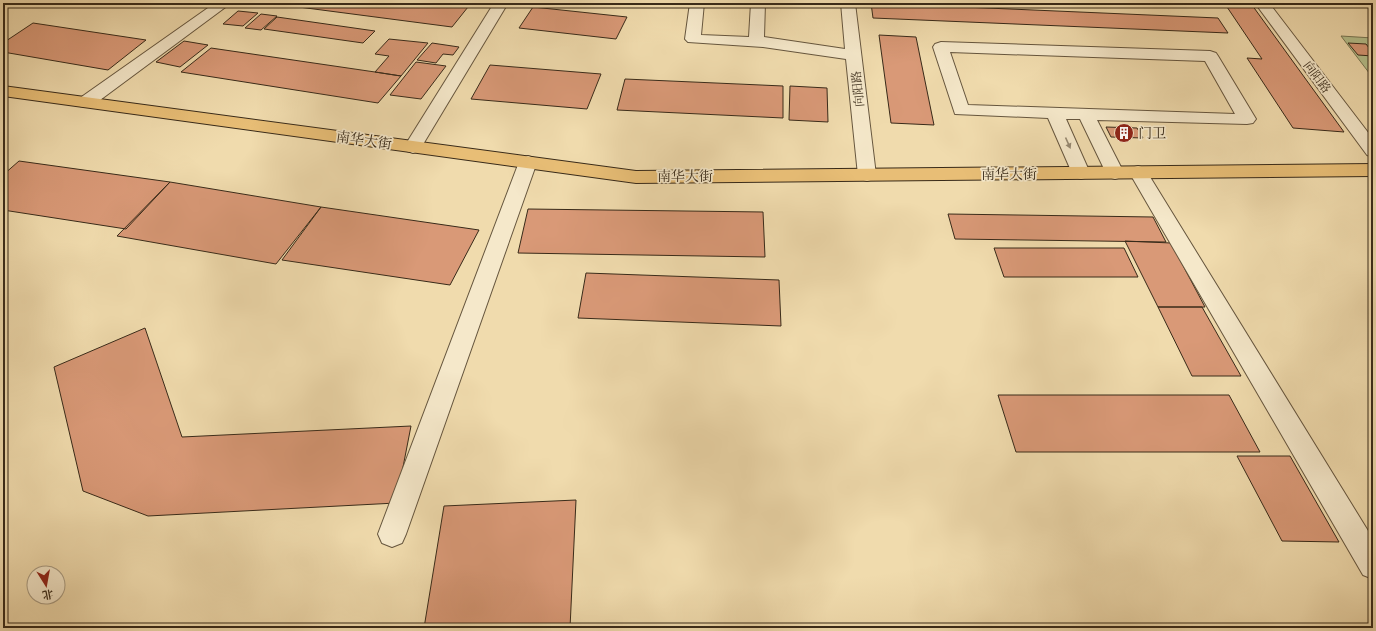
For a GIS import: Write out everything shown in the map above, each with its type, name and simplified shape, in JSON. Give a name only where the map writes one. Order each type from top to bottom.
[{"type":"main road","name":"南华大街","points":[[3,91],[636,177],[1373,170]]},
{"type":"street","points":[[86,102],[224,3]]},
{"type":"street","points":[[413,147],[500,3]]},
{"type":"street","points":[[697,3],[692,39],[756,42],[854,55]]},
{"type":"street","points":[[756,42],[758,3]]},
{"type":"street","name":"向阳路","points":[[848,3],[867,175]]},
{"type":"street","name":"向阳路","points":[[1262,3],[1373,152]]},
{"type":"street","points":[[940,47],[1210,56],[1247,119],[1055,114],[961,110],[940,47]]},
{"type":"street","points":[[1055,114],[1082,173]]},
{"type":"street","points":[[1086,115],[1115,173]]},
{"type":"street","points":[[392,534],[528,162]]},
{"type":"street","points":[[1138,172],[1373,565]]},
{"type":"green space","points":[[1341,36],[1373,38],[1373,78]]},
{"type":"building","points":[[268,3],[438,3],[468,7],[452,27]]},
{"type":"building","points":[[438,3],[471,3],[468,7]]},
{"type":"building","points":[[871,3],[1218,18],[1228,33],[873,18]]},
{"type":"building","points":[[1225,4],[1252,5],[1344,132],[1293,128],[1247,58],[1262,59]]},
{"type":"building","points":[[533,7],[627,17],[616,39],[519,28]]},
{"type":"building","points":[[238,11],[258,13],[243,26],[223,24]]},
{"type":"building","points":[[261,14],[277,16],[261,30],[245,28]]},
{"type":"building","points":[[277,17],[375,31],[363,43],[264,29]]},
{"type":"building","points":[[33,23],[146,40],[108,70],[3,52],[3,43]]},
{"type":"building","points":[[879,35],[916,37],[934,125],[891,123]]},
{"type":"building","points":[[389,39],[428,43],[401,76],[375,72],[389,56],[375,54]]},
{"type":"building","points":[[184,41],[208,45],[180,67],[156,62]]},
{"type":"building","points":[[432,43],[459,47],[453,55],[443,54],[436,63],[417,60]]},
{"type":"building","points":[[1348,43],[1366,44],[1373,53],[1373,56],[1358,55]]},
{"type":"building","points":[[211,48],[401,76],[378,103],[181,72]]},
{"type":"building","points":[[416,62],[446,66],[421,99],[390,95]]},
{"type":"building","points":[[490,65],[601,74],[587,109],[471,99]]},
{"type":"building","points":[[625,79],[783,86],[783,118],[617,110]]},
{"type":"building","points":[[790,86],[827,88],[828,122],[789,120]]},
{"type":"building","name":"门卫","points":[[1106,127],[1137,128],[1143,138],[1111,137]]},
{"type":"building","points":[[19,161],[170,182],[126,229],[3,210],[3,175]]},
{"type":"building","points":[[170,182],[321,207],[276,264],[117,236]]},
{"type":"building","points":[[321,207],[479,230],[450,285],[282,260]]},
{"type":"building","points":[[528,209],[763,212],[765,257],[518,253]]},
{"type":"building","points":[[948,214],[1153,217],[1166,242],[955,239]]},
{"type":"building","points":[[1125,241],[1171,243],[1205,307],[1158,307]]},
{"type":"building","points":[[994,248],[1124,248],[1138,277],[1004,277]]},
{"type":"building","points":[[586,273],[779,280],[781,326],[578,318]]},
{"type":"building","points":[[1158,307],[1202,307],[1241,376],[1192,376]]},
{"type":"building","points":[[145,328],[182,437],[411,426],[396,503],[148,516],[83,491],[54,367]]},
{"type":"building","points":[[998,395],[1229,395],[1260,452],[1016,452]]},
{"type":"building","points":[[1237,456],[1290,456],[1339,542],[1282,541]]},
{"type":"building","points":[[576,500],[570,628],[424,628],[444,506]]},
{"type":"place","name":"门卫","points":[[1124,133]]}]
